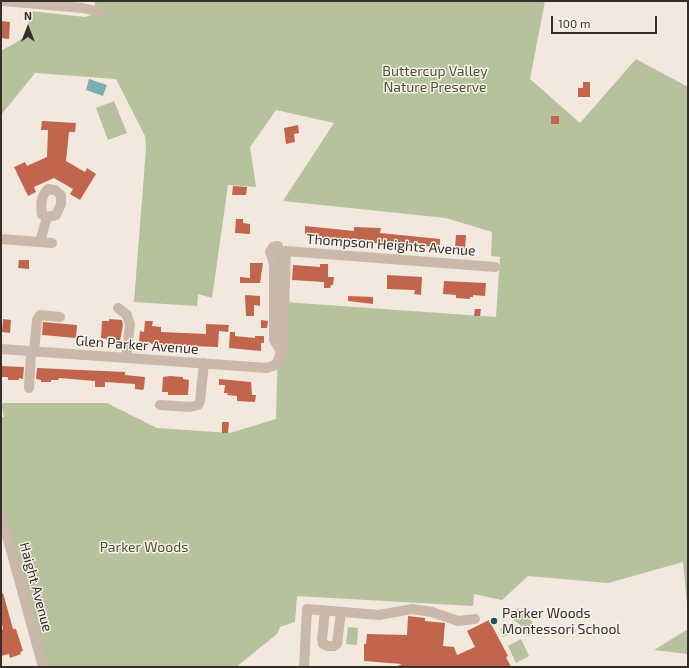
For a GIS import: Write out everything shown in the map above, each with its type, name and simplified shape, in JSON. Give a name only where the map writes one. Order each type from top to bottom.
[{"type":"street","points":[[2,1],[83,8],[100,12]]},
{"type":"street","points":[[40,242],[48,214]]},
{"type":"street","points":[[1,239],[52,243]]},
{"type":"street","points":[[272,247],[282,248],[282,352],[274,340],[274,264],[270,252],[272,247]]},
{"type":"street","name":"Thompson Heights Avenue","points":[[282,248],[495,267]]},
{"type":"street","points":[[118,308],[127,316],[130,324],[126,358]]},
{"type":"street","points":[[29,388],[37,320],[40,315],[60,317]]},
{"type":"street","name":"Glen Parker Avenue","points":[[1,349],[263,368],[272,367],[278,361],[282,352]]},
{"type":"street","points":[[160,406],[190,407],[198,405],[200,402],[204,364]]},
{"type":"street","name":"Haight Avenue","points":[[1,514],[43,667]]},
{"type":"street","points":[[304,667],[307,609],[378,614],[412,609],[432,612],[458,621],[475,619]]},
{"type":"street","points":[[325,611],[322,639],[323,644],[328,646],[334,646],[337,644],[341,612]]},
{"type":"green space","name":"Parker Woods","points":[[95,1],[545,1],[530,79],[580,123],[636,59],[688,87],[688,613],[683,562],[608,583],[528,576],[502,600],[474,594],[473,606],[297,596],[295,622],[280,627],[277,634],[236,667],[47,667],[1,522],[1,417],[4,417],[1,403],[107,403],[157,428],[230,433],[276,419],[278,347],[271,256],[278,246],[286,251],[284,302],[496,317],[500,257],[491,256],[492,232],[446,218],[283,201],[334,123],[276,110],[250,147],[256,187],[228,185],[212,298],[198,294],[197,306],[134,302],[146,148],[145,136],[116,79],[35,73],[1,115],[1,51],[27,36],[30,11],[85,17],[94,14]]},
{"type":"green space","points":[[114,101],[127,133],[108,140],[96,108]]},
{"type":"green space","points":[[518,608],[531,620],[538,632],[528,636],[519,624],[511,618]]},
{"type":"green space","points":[[513,622],[517,630],[503,637],[500,629]]},
{"type":"green space","points":[[348,627],[358,628],[357,645],[346,644]]},
{"type":"green space","points":[[688,629],[688,654],[654,650]]},
{"type":"green space","points":[[521,639],[529,656],[516,663],[508,646]]},
{"type":"water","points":[[89,79],[107,85],[103,96],[86,90]]},
{"type":"building","points":[[1,21],[10,22],[9,39],[1,38]]},
{"type":"building","points":[[583,82],[590,82],[590,97],[578,97],[578,88],[583,88]]},
{"type":"building","points":[[551,116],[559,116],[559,124],[551,124]]},
{"type":"building","points":[[42,121],[76,123],[75,132],[69,132],[66,161],[85,172],[87,168],[96,174],[80,200],[70,194],[73,189],[54,178],[34,187],[36,192],[28,196],[14,167],[25,162],[27,166],[47,157],[48,130],[41,130]]},
{"type":"building","points":[[298,125],[299,133],[294,134],[295,142],[286,144],[284,128]]},
{"type":"building","points":[[233,186],[247,187],[246,195],[232,195]]},
{"type":"building","points":[[236,219],[243,219],[243,223],[250,224],[250,234],[235,233]]},
{"type":"building","points":[[305,226],[354,231],[354,227],[381,228],[380,233],[440,239],[440,247],[354,242],[354,240],[322,238],[322,236],[305,235]]},
{"type":"building","points":[[456,235],[466,235],[465,249],[455,249]]},
{"type":"building","points":[[19,260],[29,260],[29,269],[18,268]]},
{"type":"building","points":[[250,263],[263,263],[260,283],[240,283],[240,277],[250,278]]},
{"type":"building","points":[[320,264],[328,264],[328,277],[334,277],[333,285],[331,285],[330,288],[324,288],[324,282],[292,280],[293,265],[320,267]]},
{"type":"building","points":[[387,275],[422,277],[421,295],[414,294],[415,290],[387,289]]},
{"type":"building","points":[[444,281],[486,283],[485,296],[473,295],[470,299],[456,298],[456,295],[443,294]]},
{"type":"building","points":[[245,295],[260,296],[260,306],[254,305],[254,316],[246,316]]},
{"type":"building","points":[[348,296],[373,297],[373,304],[348,301]]},
{"type":"building","points":[[475,309],[481,309],[480,316],[474,316]]},
{"type":"building","points":[[3,319],[11,320],[10,333],[2,332]]},
{"type":"building","points":[[109,319],[122,320],[123,325],[120,341],[101,338],[102,321],[109,321]]},
{"type":"building","points":[[261,320],[268,321],[267,328],[261,328]]},
{"type":"building","points":[[145,321],[153,321],[152,326],[161,327],[161,332],[206,334],[206,324],[229,325],[228,332],[219,331],[218,347],[163,345],[139,342],[140,331],[144,332]]},
{"type":"building","points":[[43,322],[77,325],[76,338],[42,335]]},
{"type":"building","points":[[230,332],[235,332],[235,336],[255,338],[255,336],[264,336],[264,343],[261,343],[261,351],[229,348]]},
{"type":"building","points":[[2,366],[24,367],[23,379],[19,378],[19,380],[8,380],[8,377],[1,377]]},
{"type":"building","points":[[37,368],[125,372],[125,375],[145,377],[144,388],[143,390],[135,389],[135,384],[105,382],[105,387],[95,387],[95,381],[59,378],[58,380],[51,380],[51,382],[41,382],[41,380],[36,379]]},
{"type":"building","points":[[163,377],[183,377],[183,379],[189,380],[188,395],[168,395],[168,392],[162,392]]},
{"type":"building","points":[[219,379],[251,382],[252,395],[256,395],[255,402],[237,401],[237,396],[227,395],[228,393],[224,393],[225,385],[219,385]]},
{"type":"building","points":[[222,422],[229,422],[228,433],[222,433]]},
{"type":"building","points":[[3,593],[13,629],[16,629],[23,651],[20,652],[21,654],[10,658],[9,654],[1,656],[1,630],[3,629],[1,619],[1,594]]},
{"type":"building","points":[[408,616],[425,618],[425,621],[445,623],[443,646],[454,647],[457,655],[475,647],[467,631],[489,620],[508,656],[506,657],[511,667],[395,667],[402,664],[364,661],[364,644],[366,644],[367,634],[407,635]]},
{"type":"place","name":"Parker Woods Montessori School","points":[[494,621]]},
{"type":"park label","name":"Buttercup Valley Nature Preserve","points":[[435,80]]}]
